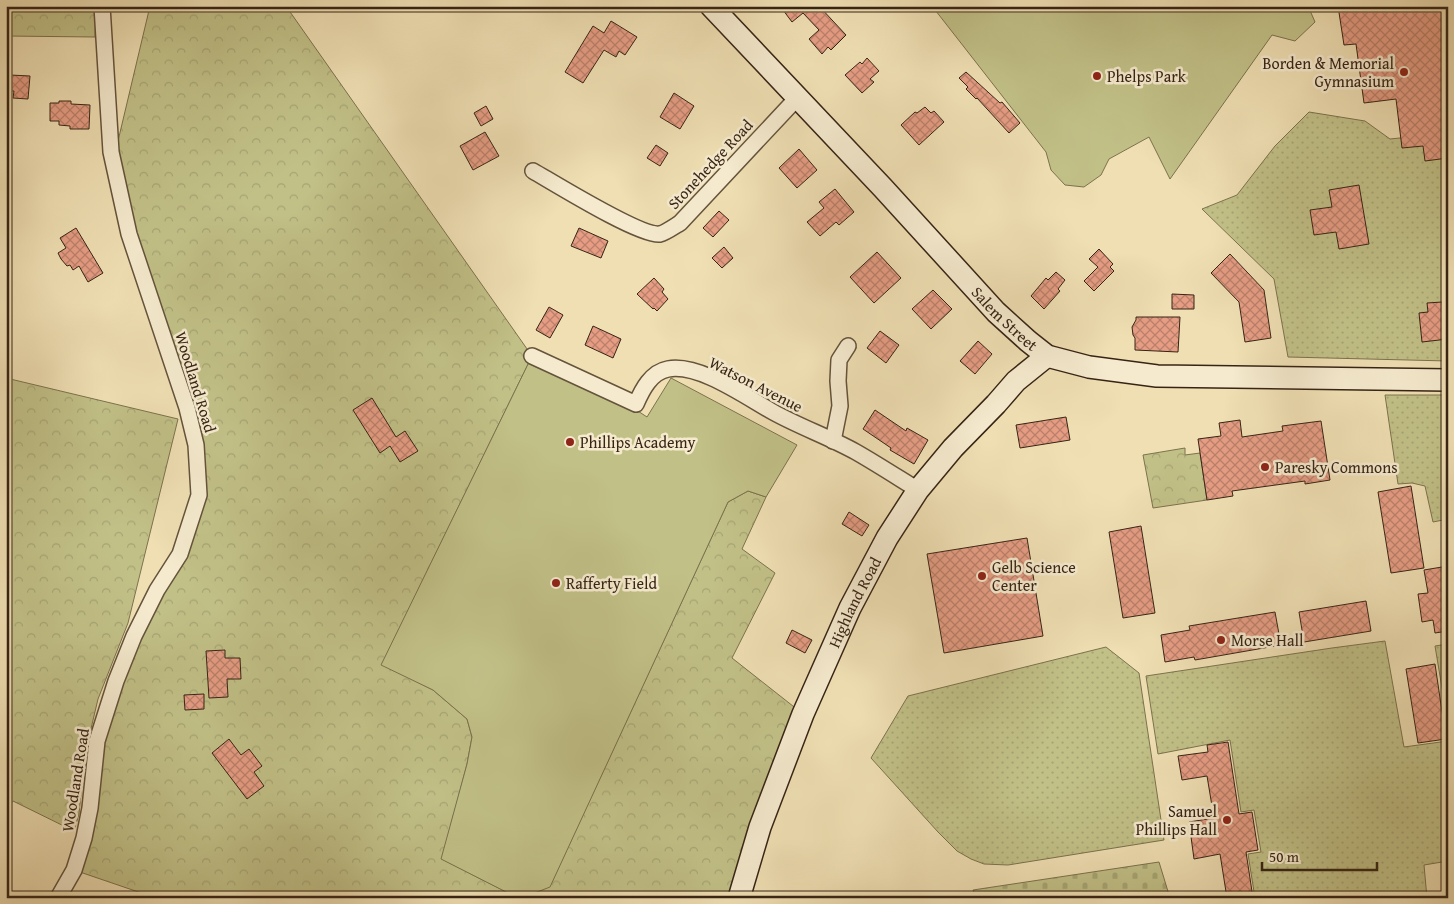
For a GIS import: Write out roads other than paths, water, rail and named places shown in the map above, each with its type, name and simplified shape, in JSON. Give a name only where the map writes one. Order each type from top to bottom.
[{"type":"street","name":"Woodland Road","points":[[58,898],[74,870],[84,838],[90,808],[97,741],[113,690],[134,636],[158,590],[180,554],[199,495],[196,445],[189,417],[129,234],[111,152],[102,6]]},
{"type":"street","name":"Salem Street","points":[[711,6],[798,97],[996,312],[1028,342],[1047,356],[1089,367],[1157,376],[1448,380]]},
{"type":"street","name":"Stonehedge Road","points":[[532,171],[626,223],[654,234],[662,234],[684,220],[798,97]]},
{"type":"street","points":[[833,441],[840,406],[839,360],[848,346]]},
{"type":"street","name":"Watson Avenue","points":[[532,356],[636,404],[642,390],[654,375],[668,369],[688,370],[722,382],[774,412],[855,452],[918,490]]},
{"type":"street","name":"Highland Road","points":[[739,898],[763,818],[787,753],[833,644],[864,579],[887,538],[918,490],[953,448],[996,404],[1016,380],[1047,356]]},
{"type":"place","name":"Borden & Memorial Gymnasium","points":[[1404,72]]},
{"type":"place","name":"Phelps Park","points":[[1097,76]]},
{"type":"place","name":"Phillips Academy","points":[[570,442]]},
{"type":"place","name":"Paresky Commons","points":[[1265,467]]},
{"type":"place","name":"Gelb Science Center","points":[[982,576]]},
{"type":"place","name":"Rafferty Field","points":[[556,583]]},
{"type":"place","name":"Morse Hall","points":[[1221,640]]},
{"type":"place","name":"Samuel Phillips Hall","points":[[1227,820]]}]
